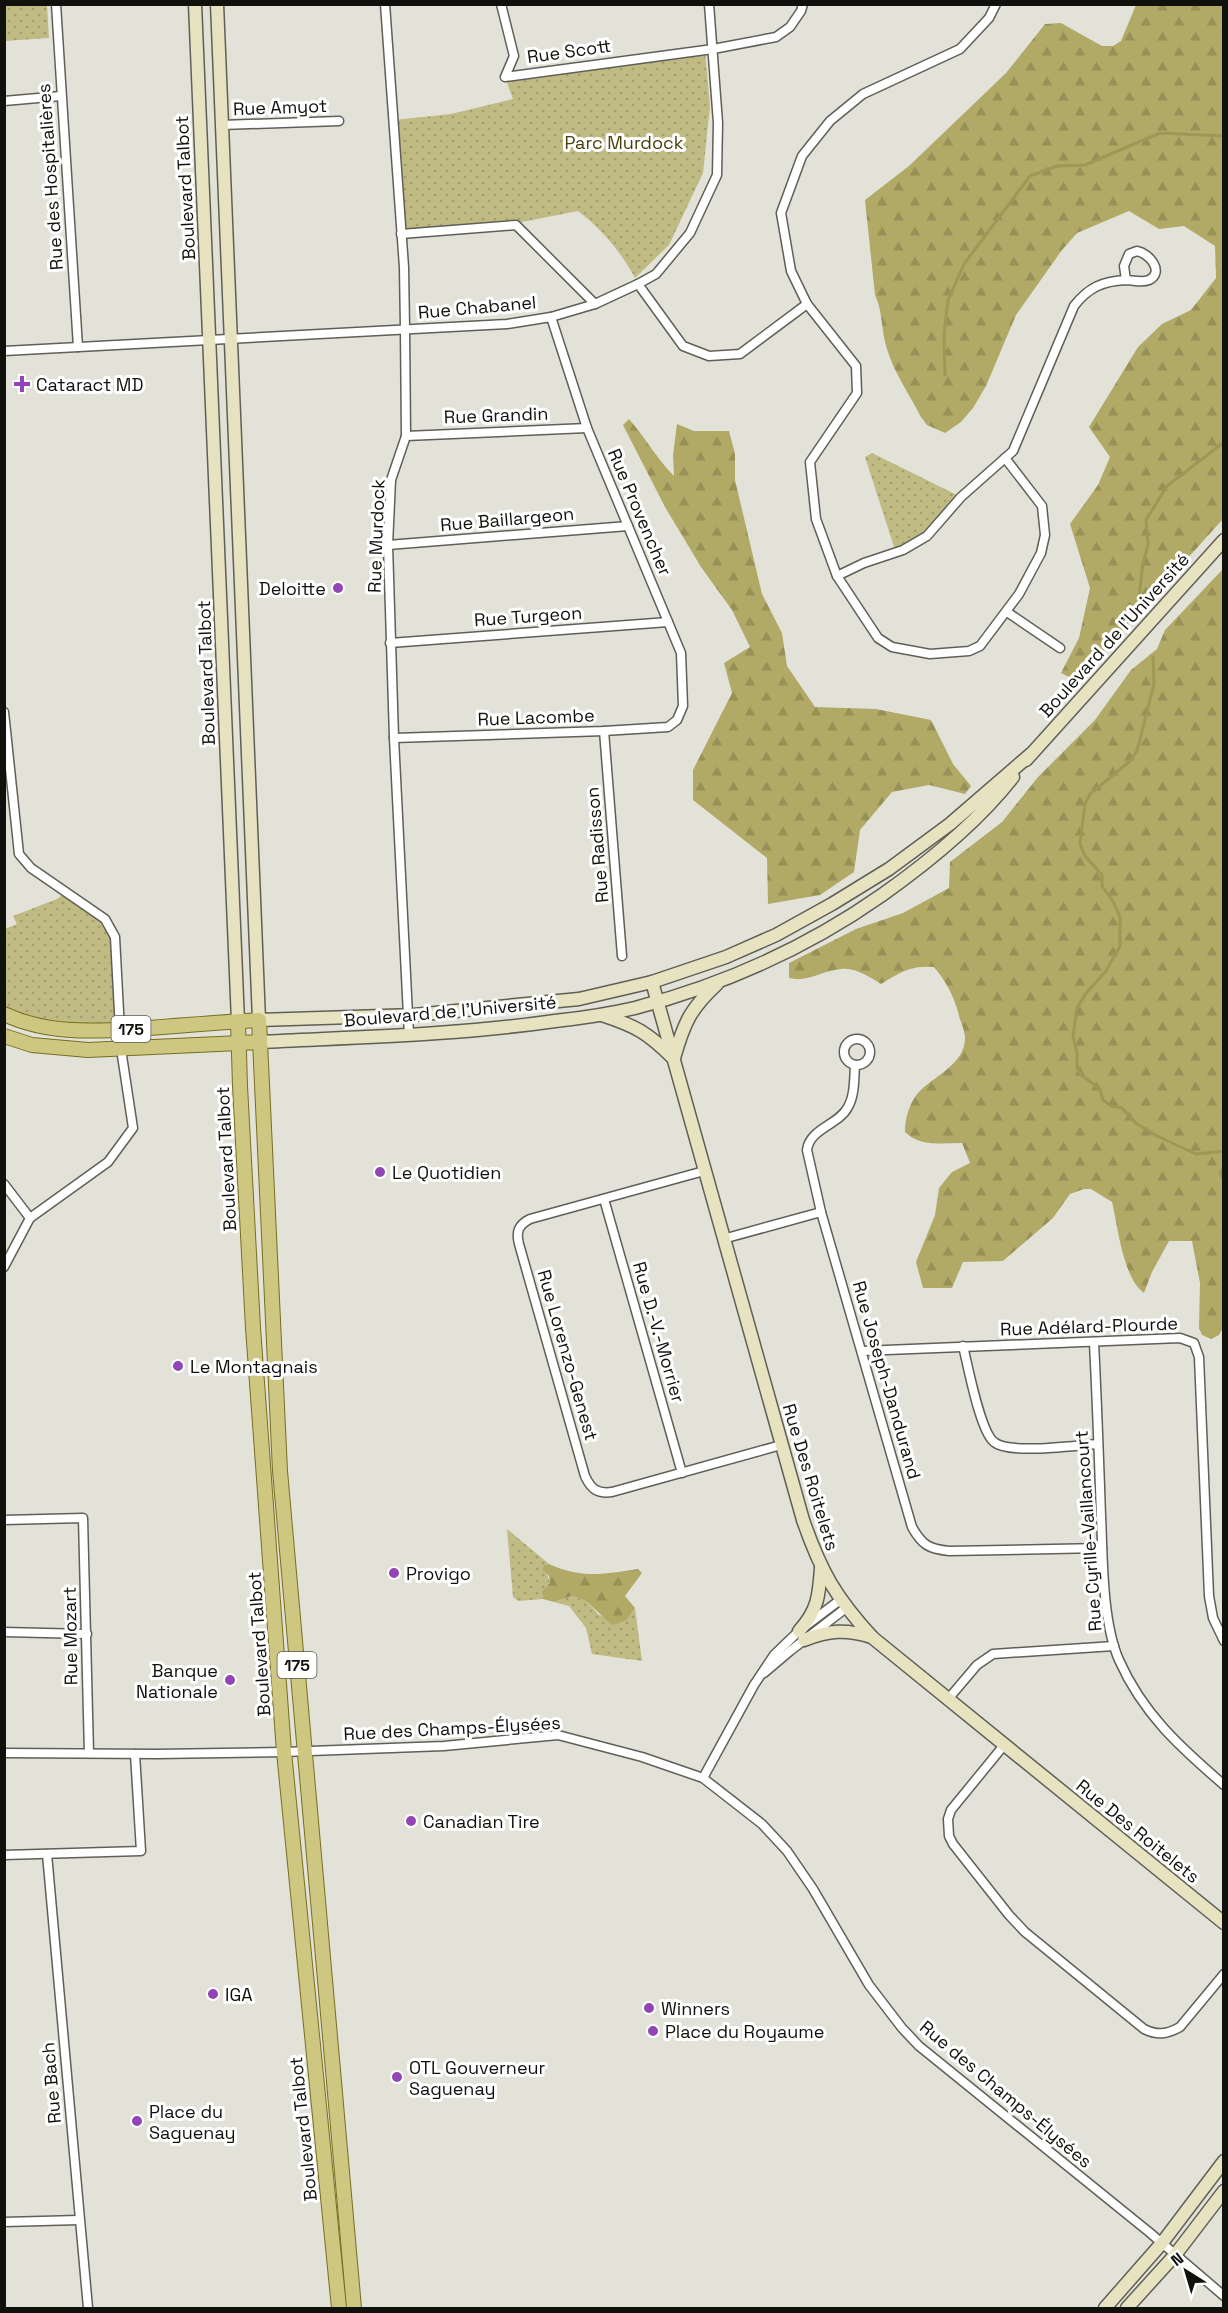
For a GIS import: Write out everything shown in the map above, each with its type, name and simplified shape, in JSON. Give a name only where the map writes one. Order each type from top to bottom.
[{"type":"main road","name":"Boulevard Talbot","points":[[195,4],[253,1328],[284,1752],[339,2308]]},
{"type":"main road","name":"Boulevard Talbot","points":[[217,4],[279,1459],[354,2308]]},
{"type":"main road","name":"Boulevard de l'Université","points":[[4,1036],[32,1045],[88,1050],[410,1035],[508,1028],[600,1015],[658,1001],[722,980],[808,941],[855,914],[902,881],[955,838],[999,796],[1031,754],[1224,540]]},
{"type":"main road","name":"Boulevard de l'Université","points":[[4,1014],[34,1025],[63,1030],[120,1030],[238,1021],[409,1015],[579,999],[652,982],[726,957],[776,935],[832,904],[889,869],[950,824],[1031,754]]},
{"type":"main road","points":[[600,1015],[633,1025],[654,1039],[674,1059],[685,1023],[702,999],[722,980]]},
{"type":"main road","name":"Rue Des Roitelets","points":[[652,982],[781,1445],[803,1520],[821,1568],[843,1604],[873,1638],[1224,1923]]},
{"type":"main road","points":[[801,1636],[818,1603],[821,1568]]},
{"type":"main road","points":[[801,1636],[844,1630],[873,1638]]},
{"type":"main road","points":[[1105,2308],[1162,2243],[1224,2161]]},
{"type":"main road","points":[[1127,2308],[1175,2255],[1224,2191]]},
{"type":"street","name":"Rue des Hospitalières","points":[[56,4],[78,347]]},
{"type":"street","name":"Rue Murdock","points":[[385,4],[401,234],[405,329],[406,436],[391,480],[388,545],[394,738],[410,1035]]},
{"type":"street","name":"Rue Scott","points":[[501,4],[514,56],[505,77],[713,50]]},
{"type":"street","name":"Rue Chabanel","points":[[4,351],[507,324],[551,317],[595,304],[638,284],[656,274],[690,233],[717,175],[718,123],[709,4]]},
{"type":"street","points":[[713,50],[776,37],[790,27],[803,4]]},
{"type":"street","points":[[996,4],[989,18],[960,50],[863,94],[830,121],[802,156],[781,213],[791,271],[807,304],[856,366],[857,393],[810,462],[816,519],[837,576],[878,638],[892,647],[930,654],[969,651],[980,646],[1007,612],[1041,553],[1045,535],[1042,506],[1005,458]]},
{"type":"street","points":[[4,101],[61,96]]},
{"type":"street","name":"Rue Amyot","points":[[222,125],[339,121]]},
{"type":"street","points":[[401,234],[516,225],[595,304]]},
{"type":"street","points":[[837,576],[864,563],[903,550],[927,536],[961,497],[1013,451],[1074,306],[1090,288],[1126,280]]},
{"type":"street","points":[[638,284],[683,346],[709,356],[740,354],[807,304]]},
{"type":"street","name":"Rue Provencher","points":[[551,317],[587,428],[681,653],[683,706],[677,720]]},
{"type":"street","name":"Rue Grandin","points":[[406,436],[587,428]]},
{"type":"street","name":"Rue Baillargeon","points":[[388,545],[628,526]]},
{"type":"street","points":[[1007,612],[1060,648]]},
{"type":"street","name":"Rue Turgeon","points":[[390,643],[668,622]]},
{"type":"street","points":[[4,712],[19,854],[31,868],[105,919],[115,937],[121,1049],[133,1128],[108,1162],[30,1218],[4,1267]]},
{"type":"street","name":"Rue Lacombe","points":[[394,738],[668,727],[677,720]]},
{"type":"street","name":"Rue Radisson","points":[[604,731],[622,956]]},
{"type":"street","name":"Rue Joseph-Dandurand","points":[[855,1065],[849,1105],[839,1119],[812,1137],[808,1143],[808,1157],[821,1212],[912,1527],[925,1546],[934,1550],[1102,1548]]},
{"type":"street","name":"Rue Lorenzo-Genest","points":[[704,1171],[523,1222],[517,1235],[519,1244],[590,1485],[603,1494],[781,1445]]},
{"type":"street","points":[[4,1184],[30,1218]]},
{"type":"street","name":"Rue D.-V.-Morrier","points":[[604,1199],[682,1473]]},
{"type":"street","points":[[723,1239],[821,1212]]},
{"type":"street","name":"Rue Adélard-Plourde","points":[[862,1351],[1188,1339],[1198,1349],[1208,1584],[1213,1618],[1224,1641]]},
{"type":"street","name":"Rue Cyrille-Vaillancourt","points":[[1094,1342],[1102,1548],[1108,1617],[1114,1646],[1125,1672],[1150,1714],[1180,1746],[1224,1785]]},
{"type":"street","points":[[963,1346],[984,1428],[993,1442],[1009,1449],[1098,1444]]},
{"type":"street","name":"Rue Mozart","points":[[4,1520],[83,1518],[89,1753]]},
{"type":"street","points":[[703,1778],[754,1685],[801,1636],[843,1604]]},
{"type":"street","points":[[4,1632],[87,1634]]},
{"type":"street","points":[[949,1698],[977,1665],[993,1654],[1114,1646]]},
{"type":"street","name":"Rue des Champs-Élysées","points":[[4,1753],[284,1752],[444,1746],[558,1735],[642,1757],[703,1778],[762,1824],[787,1851],[813,1889],[869,1985],[919,2046],[1224,2296]]},
{"type":"street","points":[[1005,1744],[951,1810],[948,1827],[953,1844],[1009,1915],[1042,1946],[1144,2029],[1154,2034],[1170,2032],[1180,2027],[1224,1974]]},
{"type":"street","points":[[4,1854],[141,1851],[135,1754]]},
{"type":"street","name":"Rue Bach","points":[[47,1854],[88,2308]]},
{"type":"street","points":[[4,2222],[79,2220]]},
{"type":"green space","points":[[5,4],[47,5],[49,38],[5,41]]},
{"type":"green space","points":[[1136,5],[1223,5],[1223,519],[1077,681],[1061,673],[1079,638],[1090,588],[1070,524],[1098,485],[1110,457],[1089,427],[1138,347],[1162,324],[1191,310],[1216,278],[1215,246],[1184,226],[1159,229],[1129,211],[1077,233],[1062,250],[1016,315],[986,386],[973,408],[961,422],[945,433],[927,425],[921,417],[890,358],[875,295],[865,200],[909,166],[1006,73],[1045,24],[1061,23],[1102,46],[1113,46],[1121,41]]},
{"type":"green space","name":"Parc Murdock","points":[[705,51],[710,106],[703,173],[669,245],[635,278],[624,259],[610,242],[578,211],[496,227],[405,234],[394,120],[451,114],[513,99],[505,77]]},
{"type":"green space","points":[[629,419],[674,476],[673,455],[677,424],[694,431],[729,431],[735,454],[735,480],[762,594],[782,633],[787,666],[815,707],[876,709],[931,720],[953,764],[971,786],[965,794],[929,785],[892,792],[860,830],[854,872],[820,895],[768,904],[767,858],[693,800],[693,770],[732,693],[724,663],[750,647],[732,610],[701,567],[665,507],[623,425]]},
{"type":"green space","points":[[872,453],[961,497],[927,536],[896,553],[865,457]]},
{"type":"green space","points":[[1223,569],[1223,1328],[1219,1335],[1211,1339],[1202,1335],[1199,1328],[1200,1283],[1192,1241],[1169,1241],[1152,1272],[1144,1293],[1137,1286],[1126,1264],[1112,1202],[1091,1189],[1070,1194],[1053,1218],[1003,1261],[963,1262],[952,1288],[923,1288],[916,1262],[935,1215],[939,1188],[952,1172],[970,1163],[962,1143],[924,1142],[905,1132],[908,1111],[915,1097],[954,1063],[964,1047],[964,1033],[952,996],[934,967],[906,970],[881,984],[862,973],[846,969],[802,979],[789,978],[789,963],[856,929],[903,913],[949,888],[950,862],[1002,822],[1038,777],[1095,720],[1131,670],[1157,649],[1165,630]]},
{"type":"green space","points":[[66,892],[105,919],[115,937],[120,1030],[92,1032],[5,1014],[5,929],[17,924],[13,916],[57,899]]},
{"type":"green space","points":[[507,1529],[549,1564],[544,1565],[550,1583],[542,1591],[543,1599],[518,1601],[513,1597]]},
{"type":"green space","points":[[549,1564],[572,1572],[593,1574],[638,1569],[642,1573],[625,1596],[635,1608],[627,1620],[612,1625],[586,1601],[572,1596],[554,1602],[543,1599],[542,1591],[550,1583],[549,1576],[543,1570],[544,1565]]},
{"type":"green space","points":[[572,1596],[586,1601],[599,1615],[627,1620],[635,1608],[642,1661],[592,1654],[586,1628],[569,1606],[554,1602]]},
{"type":"waterway","points":[[945,375],[944,335],[948,300],[964,264],[1030,176],[1057,166],[1085,165],[1160,133],[1224,136]]},
{"type":"waterway","points":[[1137,613],[1143,563],[1148,545],[1146,520],[1167,486],[1224,442]]},
{"type":"waterway","points":[[1153,657],[1154,684],[1137,751],[1130,761],[1090,794],[1085,804],[1080,844],[1085,856],[1102,875],[1102,886],[1114,903],[1120,917],[1120,946],[1106,971],[1087,992],[1077,1008],[1073,1036],[1077,1067],[1081,1075],[1100,1089],[1103,1100],[1111,1106],[1122,1108],[1137,1124],[1157,1136],[1196,1154],[1224,1151]]},
{"type":"waterway","points":[[1224,1167],[1220,1173],[1224,1180]]},
{"type":"place","name":"Cataract MD","points":[[22,384]]},
{"type":"place","name":"Deloitte","points":[[338,588]]},
{"type":"place","name":"Le Quotidien","points":[[380,1172]]},
{"type":"place","name":"Le Montagnais","points":[[178,1366]]},
{"type":"place","name":"Provigo","points":[[394,1573]]},
{"type":"place","name":"Banque Nationale","points":[[230,1680]]},
{"type":"place","name":"Canadian Tire","points":[[411,1821]]},
{"type":"place","name":"IGA","points":[[213,1994]]},
{"type":"place","name":"Winners","points":[[649,2008]]},
{"type":"place","name":"Place du Royaume","points":[[653,2031]]},
{"type":"place","name":"OTL Gouverneur Saguenay","points":[[397,2077]]},
{"type":"place","name":"Place du Saguenay","points":[[137,2121]]}]
